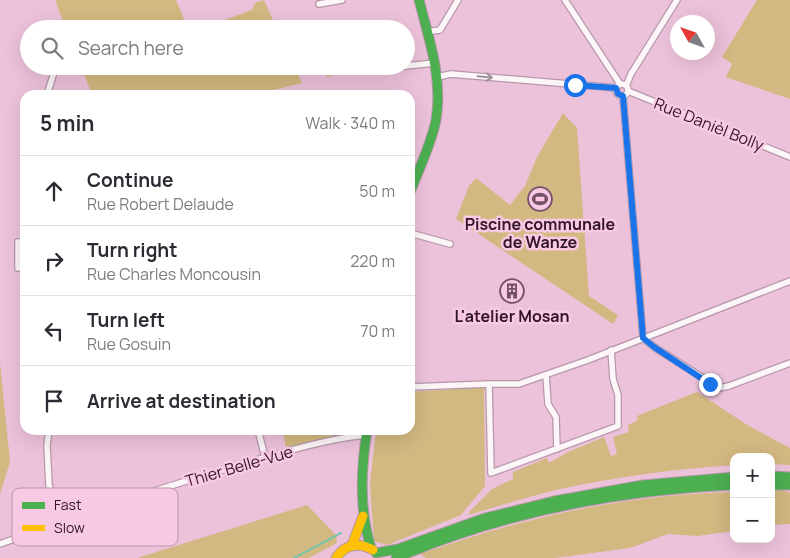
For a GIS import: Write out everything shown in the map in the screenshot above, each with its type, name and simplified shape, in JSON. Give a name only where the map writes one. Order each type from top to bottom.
[{"type":"main road","points":[[415,180],[431,141],[438,106],[437,77],[419,0]]},
{"type":"main road","points":[[367,435],[363,469],[364,513],[367,536],[375,553]]},
{"type":"main road","points":[[336,558],[343,549],[352,545],[362,544],[375,553],[388,551],[485,518],[558,499],[656,482],[730,477]]},
{"type":"main road","points":[[775,481],[790,477]]},
{"type":"main road","points":[[775,482],[790,485]]},
{"type":"main road","points":[[396,558],[477,528],[550,508],[603,497],[656,490],[730,485]]},
{"type":"main road","points":[[352,545],[364,513]]},
{"type":"street","points":[[319,4],[342,0]]},
{"type":"street","points":[[426,32],[440,30],[458,0]]},
{"type":"street","points":[[565,0],[623,87],[626,95],[623,96],[643,338],[719,388],[729,386],[790,362]]},
{"type":"street","points":[[623,96],[618,94],[677,0]]},
{"type":"street","points":[[415,65],[434,63]]},
{"type":"street","name":"Rue Danièl Bolly","points":[[437,77],[451,74],[623,87],[790,157]]},
{"type":"street","points":[[49,90],[53,75]]},
{"type":"street","points":[[415,234],[450,244]]},
{"type":"street","points":[[20,242],[18,242],[18,268],[20,268]]},
{"type":"street","points":[[415,387],[519,384],[790,282]]},
{"type":"street","points":[[489,384],[491,474],[618,426],[618,396],[613,379],[611,350]]},
{"type":"street","points":[[546,375],[548,404],[556,417],[557,449]]},
{"type":"street","points":[[48,435],[50,488]]},
{"type":"street","points":[[259,435],[265,457]]},
{"type":"street","name":"Thier Belle-Vue","points":[[162,488],[265,457],[358,435]]},
{"type":"street","points":[[775,483],[790,490]]},
{"type":"street","name":"Thier Belle-Vue","points":[[0,544],[12,540]]},
{"type":"shaded area","points":[[55,0],[176,0],[184,20],[63,20]]},
{"type":"shaded area","points":[[264,0],[273,20],[225,20],[252,10],[255,3]]},
{"type":"shaded area","points":[[757,0],[790,0],[790,99],[726,77],[732,64],[722,57]]},
{"type":"shaded area","points":[[84,75],[298,75],[302,83],[273,90],[90,90]]},
{"type":"shaded area","points":[[563,113],[577,128],[589,296],[618,315],[613,324],[456,219],[469,186],[476,178],[510,205],[525,186],[537,157]]},
{"type":"shaded area","points":[[0,363],[10,462],[0,494]]},
{"type":"shaded area","points":[[484,387],[485,486],[461,515],[387,545],[374,541],[370,484],[375,435],[415,435],[415,392]]},
{"type":"shaded area","points":[[697,392],[749,426],[790,448],[790,465],[775,464],[775,453],[730,453],[730,465],[667,471],[578,485],[468,515],[492,489],[513,479],[513,472],[547,458],[549,463],[568,452],[604,437],[611,456],[617,454],[613,437],[629,432],[628,425],[638,420],[637,416]]},
{"type":"shaded area","points":[[284,435],[342,435],[286,449]]},
{"type":"shaded area","points":[[783,490],[790,493],[790,524],[775,525],[775,491]]},
{"type":"shaded area","points":[[730,492],[730,532],[697,536],[668,534],[630,548],[555,558],[426,558],[420,554],[498,529],[575,510],[613,503],[693,494]]},
{"type":"shaded area","points":[[307,505],[336,535],[337,543],[309,558],[137,558]]},
{"type":"waterway","points":[[294,558],[341,533]]},
{"type":"traffic: fast","points":[[415,180],[431,139],[438,105],[434,59],[419,0]]},
{"type":"traffic: fast","points":[[366,435],[362,489],[364,519],[371,548]]},
{"type":"traffic: fast","points":[[775,476],[790,477]]},
{"type":"traffic: fast","points":[[376,553],[398,549],[485,518],[554,501],[643,485],[730,477]]},
{"type":"traffic: fast","points":[[396,558],[478,528],[562,506],[647,492],[730,485]]},
{"type":"traffic: fast","points":[[775,485],[790,485]]},
{"type":"traffic: slow","points":[[352,545],[363,516]]},
{"type":"traffic: slow","points":[[336,558],[348,547],[357,545],[373,550]]},
{"type":"place","name":"Piscine communale de Wanze","points":[[540,199]]},
{"type":"place","name":"L'atelier Mosan","points":[[512,291]]},
{"type":"route","points":[[575,85],[616,88],[618,94],[623,96],[643,338],[710,384]]}]
